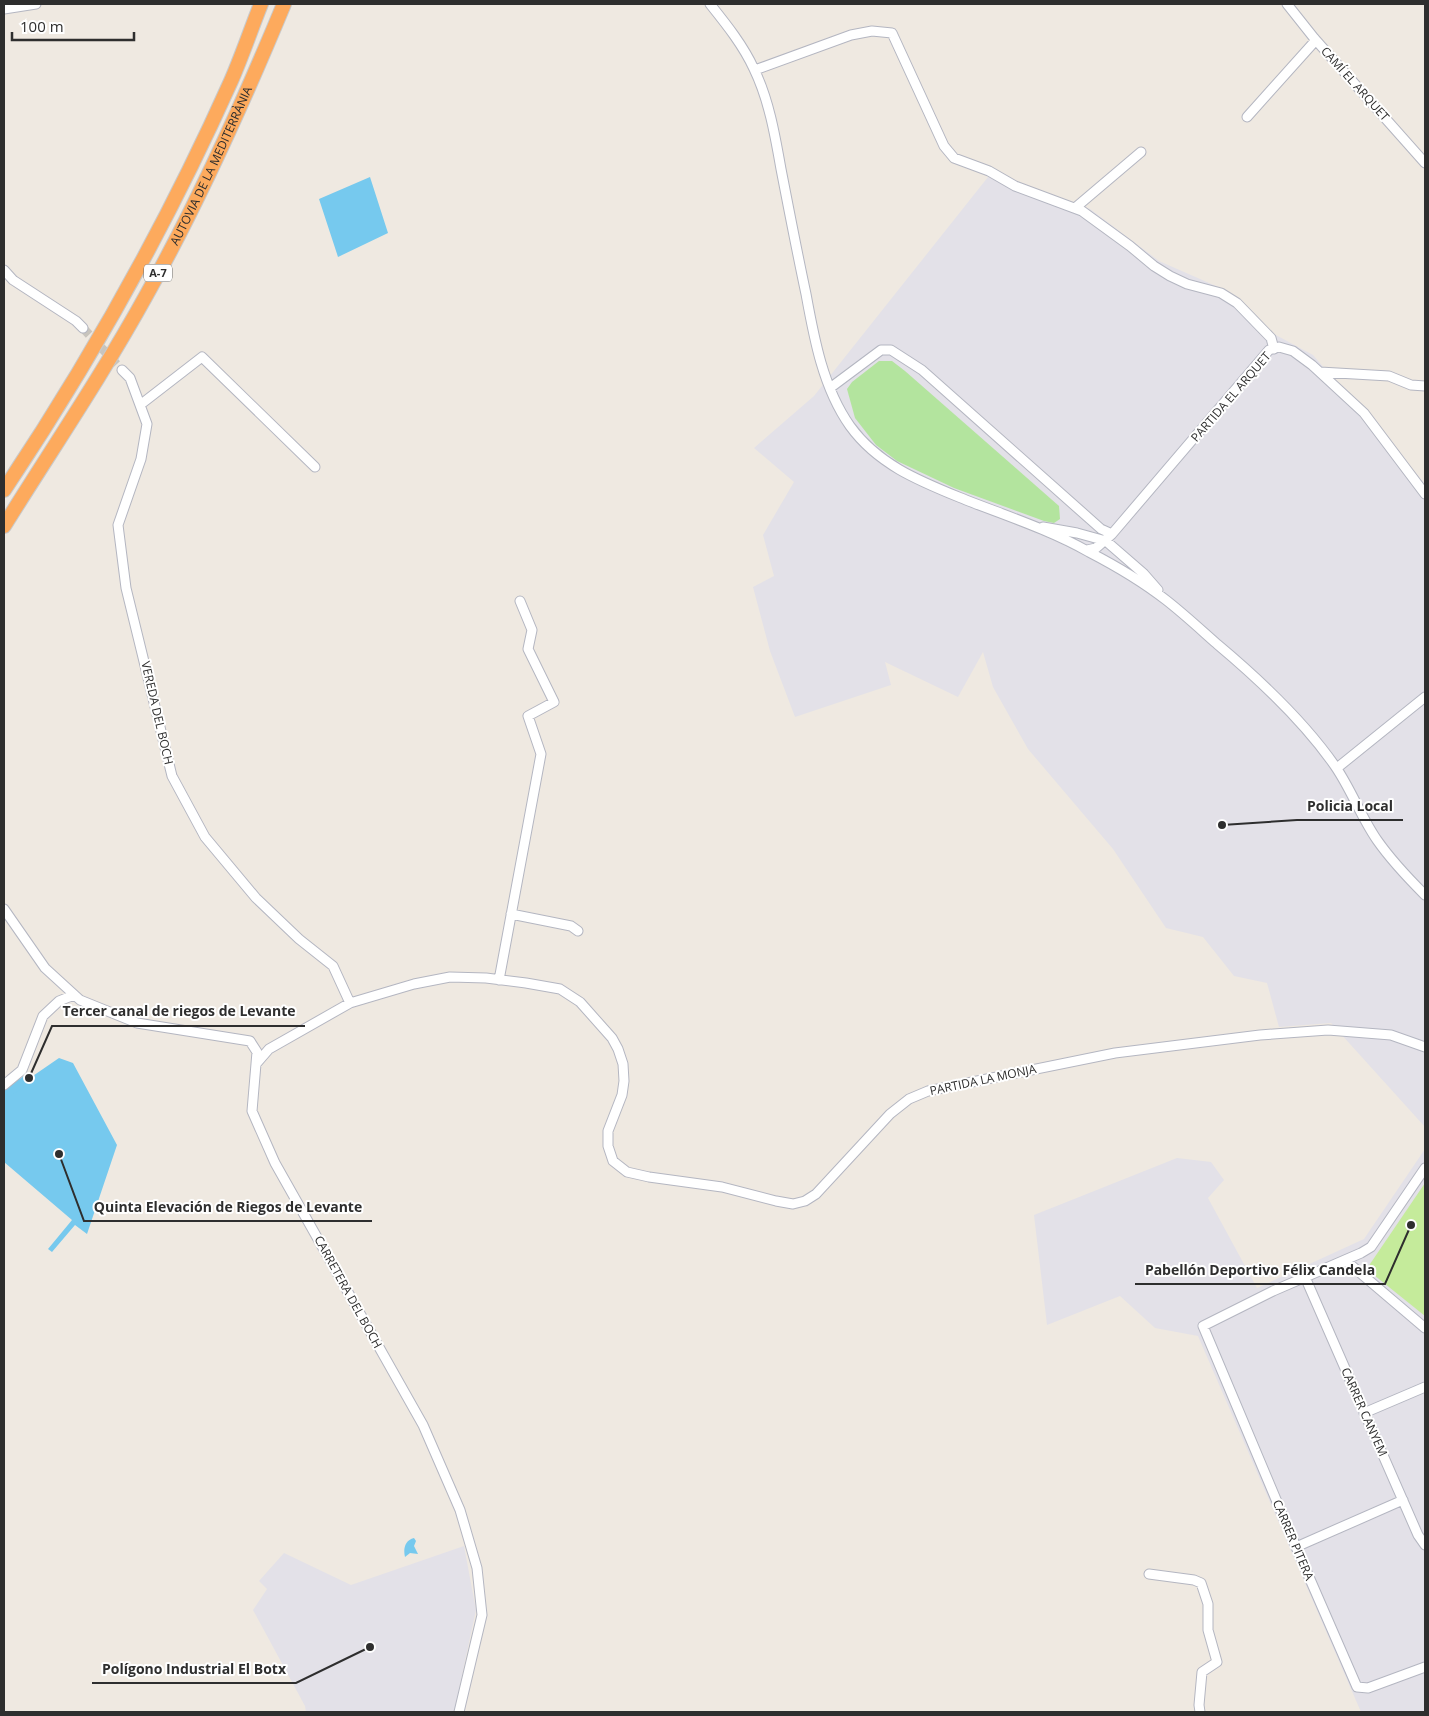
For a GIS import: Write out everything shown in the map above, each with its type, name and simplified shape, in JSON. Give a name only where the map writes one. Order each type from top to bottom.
[{"type":"highway","name":"AUTOVIA DE LA MEDITERRÀNIA","points":[[4,490],[102,335],[143,262],[176,198],[231,80],[261,4]]},
{"type":"highway","name":"AUTOVIA DE LA MEDITERRÀNIA","points":[[4,526],[75,416],[147,294],[182,228],[239,108],[284,4]]},
{"type":"street","points":[[4,9],[36,4]]},
{"type":"street","points":[[710,4],[727,25],[755,70],[765,98],[774,130],[810,320],[820,360],[830,388],[849,425],[866,446],[890,465],[920,481],[1087,550],[1122,570],[1166,600],[1259,680],[1312,737],[1336,768],[1377,840],[1405,875],[1425,895]]},
{"type":"street","name":"CAMÍ EL ARQUET","points":[[1287,4],[1316,40],[1425,163]]},
{"type":"street","points":[[755,70],[851,35],[872,31],[892,33],[944,146],[954,158],[989,171],[1023,189],[1075,208],[1089,216],[1170,276],[1187,284],[1221,293],[1237,303],[1271,338],[1274,349]]},
{"type":"street","points":[[1247,117],[1316,40]]},
{"type":"street","points":[[1075,208],[1141,152]]},
{"type":"street","points":[[4,270],[13,280],[84,328]]},
{"type":"street","name":"PARTIDA EL ARQUET","points":[[1109,538],[1269,350],[1279,347],[1293,351],[1320,372],[1364,413],[1425,494]]},
{"type":"street","points":[[830,388],[881,350],[891,350],[922,370],[1102,529],[1166,600]]},
{"type":"street","points":[[140,405],[202,357],[315,467]]},
{"type":"street","name":"VEREDA DEL BOCH","points":[[122,370],[130,378],[147,424],[141,459],[118,525],[126,588],[172,776],[205,837],[256,898],[299,939],[333,966],[350,1003]]},
{"type":"street","points":[[1320,372],[1389,376],[1411,385],[1425,386]]},
{"type":"street","points":[[1030,525],[1109,538]]},
{"type":"street","points":[[1087,550],[1096,548],[1109,538]]},
{"type":"street","points":[[499,980],[541,754],[528,716],[554,702],[528,649],[532,630],[520,601]]},
{"type":"street","points":[[1336,768],[1425,697]]},
{"type":"street","name":"CARRETERA DEL BOCH","points":[[4,909],[45,968],[80,1000],[137,1023],[250,1041],[257,1052],[252,1111],[275,1163],[423,1425],[460,1510],[477,1568],[482,1615],[460,1712]]},
{"type":"street","points":[[511,914],[571,926],[578,932]]},
{"type":"street","name":"PARTIDA LA MONJA","points":[[256,1064],[269,1049],[350,1003],[414,984],[450,977],[526,982],[560,989],[580,1002],[612,1038],[623,1064],[624,1081],[622,1095],[608,1131],[608,1146],[613,1161],[627,1172],[649,1177],[722,1187],[793,1204],[805,1201],[816,1194],[890,1114],[909,1099],[928,1091],[1115,1053],[1260,1035],[1328,1030],[1391,1035],[1425,1047]]},
{"type":"street","points":[[4,1085],[22,1070],[43,1016],[59,1001],[74,995]]},
{"type":"street","points":[[1305,1277],[1371,1248],[1425,1168]]},
{"type":"street","points":[[1346,1260],[1425,1328]]},
{"type":"street","name":"CARRER PITERA","points":[[1305,1277],[1203,1326],[1357,1687],[1368,1688],[1425,1667]]},
{"type":"street","name":"CARRER CANYEM","points":[[1305,1277],[1418,1536],[1425,1545]]},
{"type":"street","points":[[1364,1413],[1425,1387]]},
{"type":"street","points":[[1296,1547],[1402,1500]]},
{"type":"street","points":[[1149,1574],[1194,1580],[1201,1583],[1208,1604],[1208,1630],[1217,1662],[1202,1672],[1200,1712]]},
{"type":"shaded area","points":[[992,172],[1090,209],[1159,261],[1225,290],[1274,334],[1313,355],[1425,484],[1425,1127],[1331,1023],[1279,1027],[1267,983],[1234,976],[1203,937],[1166,928],[1113,849],[1028,749],[993,687],[983,652],[958,697],[885,662],[891,685],[795,717],[770,651],[753,587],[774,576],[763,535],[794,482],[754,448],[814,396]]},
{"type":"shaded area","points":[[1425,1149],[1425,1712],[1361,1712],[1198,1336],[1155,1328],[1120,1296],[1047,1325],[1034,1215],[1177,1158],[1211,1162],[1224,1180],[1208,1198],[1257,1288],[1364,1239]]},
{"type":"shaded area","points":[[464,1546],[476,1610],[454,1712],[306,1712],[305,1706],[253,1610],[267,1589],[259,1581],[284,1553],[351,1585]]},
{"type":"green space","points":[[879,361],[892,361],[905,371],[1059,506],[1060,519],[1054,523],[1044,521],[954,488],[897,461],[876,445],[855,418],[847,389],[852,382]]},
{"type":"green space","points":[[1425,1183],[1425,1316],[1369,1271],[1368,1267]]},
{"type":"water","points":[[370,177],[388,233],[338,257],[319,199]]},
{"type":"water","points":[[59,1058],[73,1063],[117,1145],[87,1234],[75,1225],[52,1252],[48,1249],[72,1220],[4,1162],[4,1098],[11,1091]]},
{"type":"water","points":[[414,1538],[416,1541],[414,1546],[418,1554],[410,1553],[405,1557],[405,1545]]},
{"type":"waterway","points":[[4,1095],[29,1078]]},
{"type":"tunnel","points":[[83,328],[122,370]]},
{"type":"place","name":"Policia Local","points":[[1222,825]]},
{"type":"place","name":"Tercer canal de riegos de Levante","points":[[29,1078]]},
{"type":"place","name":"Quinta Elevación de Riegos de Levante","points":[[59,1154]]},
{"type":"place","name":"Pabellón Deportivo Félix Candela","points":[[1411,1225]]},
{"type":"place","name":"Polígono Industrial El Botx","points":[[370,1647]]}]
